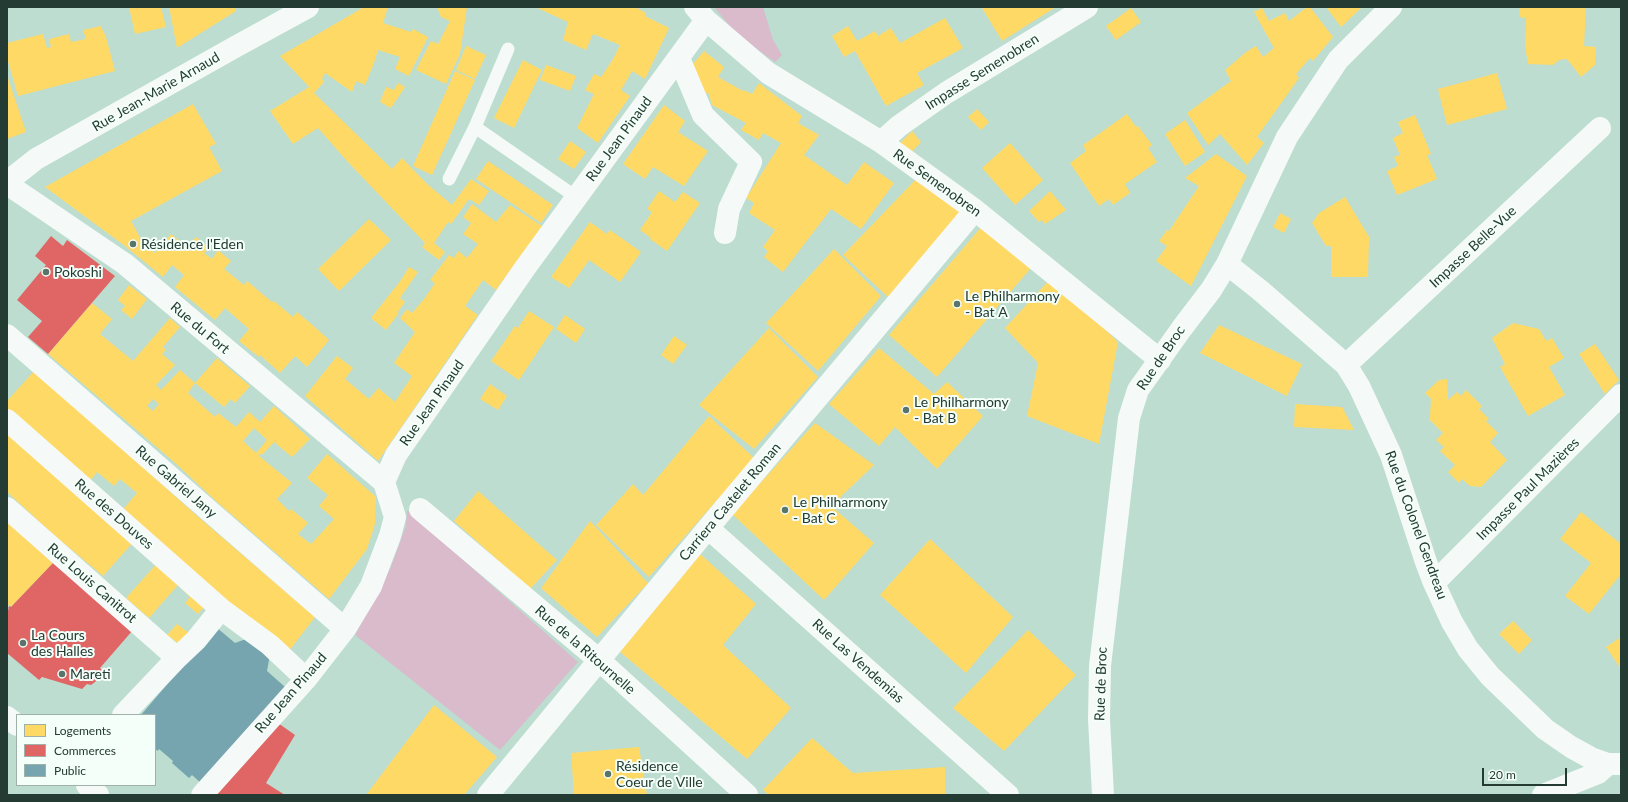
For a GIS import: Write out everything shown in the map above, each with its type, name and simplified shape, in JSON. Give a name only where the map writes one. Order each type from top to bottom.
[{"type":"street","name":"Rue Jean-Marie Arnaud","points":[[7,183],[36,159],[308,7]]},
{"type":"street","name":"Impasse Semenobren","points":[[881,142],[899,126],[946,93],[1087,7]]},
{"type":"street","name":"Rue de Broc","points":[[1103,795],[1099,719],[1100,666],[1129,418],[1138,390],[1211,290],[1227,264],[1287,137],[1338,60],[1391,7]]},
{"type":"street","name":"Rue Semenobren","points":[[700,13],[768,73],[881,142],[975,210],[1160,360]]},
{"type":"street","name":"Rue Jean Pinaud","points":[[202,795],[306,679],[345,629],[371,586],[390,536],[395,517],[384,482],[396,455],[525,268],[679,58],[700,13]]},
{"type":"street","points":[[679,58],[703,115],[751,162],[729,210],[725,233]]},
{"type":"street","name":"Impasse Belle-Vue","points":[[1346,365],[1600,128]]},
{"type":"street","name":"Rue du Fort","points":[[7,183],[125,264],[384,482]]},
{"type":"street","name":"Carriera Castelet Roman","points":[[488,795],[708,528],[975,210]]},
{"type":"street","name":"Rue du Colonel Gendreau","points":[[1227,264],[1262,292],[1346,365],[1359,386],[1391,455],[1434,583],[1452,622],[1468,649],[1490,676],[1552,733],[1571,747],[1591,758],[1615,764]]},
{"type":"street","name":"Rue Gabriel Jany","points":[[7,335],[345,629]]},
{"type":"street","name":"Impasse Paul Mazières","points":[[1434,583],[1621,395]]},
{"type":"street","name":"Rue des Douves","points":[[7,420],[221,609],[270,645],[306,679]]},
{"type":"street","name":"Rue Louis Canitrot","points":[[7,508],[177,658]]},
{"type":"street","name":"Rue de la Ritournelle","points":[[420,509],[599,660],[746,795]]},
{"type":"street","name":"Rue Las Vendemias","points":[[708,528],[1008,795]]},
{"type":"street","points":[[124,714],[196,640],[221,609]]},
{"type":"street","points":[[7,717],[16,724]]},
{"type":"street","points":[[1543,795],[1598,773],[1615,764]]},
{"type":"street","points":[[88,786],[98,795]]},
{"type":"lane","points":[[450,180],[475,127],[508,49]]},
{"type":"lane","points":[[475,127],[576,198]]},
{"type":"shaded area","points":[[714,7],[763,7],[773,40],[782,55],[775,62],[738,36]]},
{"type":"shaded area","points":[[407,510],[578,662],[500,750],[355,635],[390,569],[406,526]]},
{"type":"building: Logements","points":[[129,7],[161,7],[166,27],[135,34]]},
{"type":"building: Logements","points":[[169,7],[235,7],[236,11],[177,48]]},
{"type":"building: Logements","points":[[364,7],[388,7],[383,23],[411,32],[413,29],[428,37],[409,76],[395,69],[400,57],[378,50],[365,85],[356,81],[352,92],[325,73],[322,79],[324,82],[314,93],[392,169],[402,158],[426,183],[452,205],[471,179],[489,191],[479,205],[469,199],[451,224],[448,222],[434,243],[445,252],[439,260],[422,247],[425,243],[346,160],[318,128],[293,144],[270,111],[309,87],[280,56]]},
{"type":"building: Logements","points":[[437,7],[467,7],[460,54],[446,84],[416,70],[431,41],[438,44],[450,21],[441,17]]},
{"type":"building: Logements","points":[[535,7],[635,7],[646,13],[645,16],[669,28],[645,79],[632,71],[621,90],[630,96],[598,143],[577,128],[594,94],[585,90],[594,74],[601,77],[620,45],[593,34],[586,50],[563,40],[568,22]]},
{"type":"building: Logements","points":[[1056,7],[1002,41],[982,8]]},
{"type":"building: Logements","points":[[1307,7],[1310,7],[1333,37],[1313,61],[1310,58],[1296,74],[1299,78],[1257,137],[1264,143],[1247,165],[1220,134],[1208,145],[1187,113],[1231,81],[1225,70],[1246,52],[1256,46],[1263,57],[1274,48],[1254,12],[1262,8],[1269,21],[1285,13],[1289,21]]},
{"type":"building: Logements","points":[[1326,7],[1362,7],[1341,27]]},
{"type":"building: Logements","points":[[1520,7],[1586,7],[1584,46],[1596,47],[1595,65],[1581,77],[1567,59],[1559,60],[1553,65],[1528,64],[1525,46],[1526,18],[1519,17]]},
{"type":"building: Logements","points":[[1131,8],[1141,22],[1116,40],[1106,26]]},
{"type":"building: Logements","points":[[945,18],[963,48],[917,73],[924,85],[886,106],[855,51],[844,57],[832,36],[848,26],[857,41],[875,31],[878,36],[891,28],[900,43]]},
{"type":"building: Logements","points":[[101,26],[104,34],[105,33],[115,71],[18,96],[7,58],[7,43],[43,34],[47,48],[51,47],[49,39],[69,34],[71,42],[86,39],[83,30]]},
{"type":"building: Logements","points":[[466,46],[486,55],[475,79],[456,70]]},
{"type":"building: Logements","points":[[704,51],[724,67],[718,77],[743,91],[744,90],[752,94],[759,83],[802,116],[798,123],[819,135],[804,155],[847,185],[864,162],[894,183],[861,229],[831,209],[783,272],[764,257],[768,251],[763,247],[775,230],[749,213],[754,203],[746,198],[781,143],[763,133],[759,140],[741,130],[746,123],[712,105],[708,92],[705,95],[693,64]]},
{"type":"building: Logements","points":[[523,60],[542,70],[514,128],[494,118]]},
{"type":"building: Logements","points":[[546,65],[576,76],[570,91],[540,80]]},
{"type":"building: Logements","points":[[455,71],[475,80],[432,175],[413,166]]},
{"type":"building: Logements","points":[[1497,73],[1507,109],[1447,125],[1438,89]]},
{"type":"building: Logements","points":[[7,75],[26,132],[7,139]]},
{"type":"building: Logements","points":[[398,83],[405,87],[391,108],[380,102],[386,87],[394,90]]},
{"type":"building: Logements","name":"Résidence l'Eden","points":[[193,104],[216,144],[209,147],[222,171],[131,221],[142,241],[155,253],[171,234],[187,247],[196,237],[209,248],[204,253],[212,259],[218,250],[231,261],[224,269],[244,285],[247,281],[293,317],[297,312],[329,340],[307,367],[295,356],[280,373],[260,355],[259,357],[239,341],[249,329],[225,308],[215,320],[175,287],[184,275],[172,265],[163,277],[125,246],[45,187]]},
{"type":"building: Logements","points":[[664,105],[685,121],[678,132],[708,151],[684,186],[653,167],[645,179],[623,164]]},
{"type":"building: Logements","points":[[977,109],[989,122],[981,130],[968,117]]},
{"type":"building: Logements","points":[[1127,114],[1152,145],[1148,148],[1157,162],[1125,184],[1130,193],[1113,205],[1109,199],[1099,206],[1070,163],[1086,151],[1083,145]]},
{"type":"building: Logements","points":[[1415,115],[1431,154],[1427,155],[1437,179],[1397,195],[1387,171],[1398,166],[1394,157],[1400,155],[1393,138],[1403,133],[1398,122]]},
{"type":"building: Logements","points":[[1185,120],[1205,152],[1185,166],[1165,134]]},
{"type":"building: Logements","points":[[912,131],[921,142],[905,159],[893,150]]},
{"type":"building: Logements","points":[[570,141],[586,152],[574,169],[558,159]]},
{"type":"building: Logements","points":[[1010,143],[1043,180],[1015,205],[982,168]]},
{"type":"building: Logements","points":[[1216,154],[1247,176],[1191,286],[1156,261],[1167,246],[1159,241],[1167,230],[1169,231],[1199,186],[1185,178]]},
{"type":"building: Logements","points":[[488,161],[553,205],[541,223],[476,179]]},
{"type":"building: Logements","points":[[920,175],[965,212],[889,298],[843,255]]},
{"type":"building: Logements","points":[[659,191],[675,202],[683,192],[700,203],[667,251],[640,230],[652,212],[647,209]]},
{"type":"building: Logements","points":[[1050,191],[1066,210],[1045,224],[1042,220],[1039,222],[1029,211]]},
{"type":"building: Logements","points":[[1345,197],[1369,237],[1368,277],[1331,277],[1331,246],[1326,246],[1312,223],[1319,213]]},
{"type":"building: Logements","points":[[472,204],[496,222],[510,205],[542,226],[496,290],[483,280],[465,306],[478,315],[378,461],[305,396],[337,356],[353,368],[345,379],[369,399],[378,388],[395,402],[412,376],[394,363],[415,332],[400,318],[407,309],[412,313],[424,299],[435,283],[430,280],[449,255],[454,258],[458,251],[467,258],[478,244],[463,234],[471,223],[463,217]]},
{"type":"building: Logements","points":[[1280,213],[1291,219],[1284,233],[1273,227]]},
{"type":"building: Logements","points":[[369,219],[391,240],[339,291],[318,269]]},
{"type":"building: Logements","points":[[590,222],[607,234],[610,230],[641,252],[620,282],[589,260],[569,288],[551,277]]},
{"type":"building: Logements","name":"Le Philharmony - Bat A","points":[[982,226],[1031,268],[937,377],[889,335]]},
{"type":"building: Logements","points":[[834,249],[881,296],[818,371],[766,323]]},
{"type":"building: Logements","points":[[409,267],[418,272],[400,298],[405,302],[397,313],[399,313],[386,330],[371,318],[401,280]]},
{"type":"building: Logements","points":[[1052,277],[1118,342],[1099,444],[1027,416],[1038,363],[1005,328]]},
{"type":"building: Logements","points":[[129,285],[147,299],[132,319],[121,310],[125,306],[118,300]]},
{"type":"building: Logements","points":[[92,303],[112,319],[100,334],[133,361],[170,318],[180,327],[163,347],[166,350],[162,354],[175,365],[156,385],[161,390],[180,370],[195,383],[188,393],[215,417],[218,413],[236,427],[249,412],[260,422],[274,406],[310,439],[292,457],[274,442],[263,454],[258,455],[292,483],[277,499],[289,511],[291,509],[308,523],[298,534],[311,544],[334,519],[319,506],[328,495],[307,478],[327,454],[376,497],[375,524],[367,549],[329,599],[217,502],[174,462],[48,354]],"holes":[[[153,399],[159,404],[153,411],[147,406]],[[254,428],[267,440],[256,453],[243,441]]]},
{"type":"building: Logements","points":[[529,311],[554,327],[519,380],[491,361],[515,326],[518,328]]},
{"type":"building: Logements","points":[[565,315],[585,329],[576,343],[556,329]]},
{"type":"building: Logements","points":[[1513,323],[1539,329],[1546,341],[1552,338],[1564,358],[1549,367],[1565,395],[1528,416],[1500,367],[1505,364],[1492,338]]},
{"type":"building: Logements","points":[[1219,325],[1302,364],[1287,396],[1200,353]]},
{"type":"building: Logements","points":[[769,328],[818,377],[754,449],[699,405]]},
{"type":"building: Logements","points":[[674,336],[687,345],[673,364],[661,355]]},
{"type":"building: Logements","points":[[1595,344],[1619,380],[1605,394],[1579,354]]},
{"type":"building: Logements","name":"Le Philharmony - Bat B","points":[[879,348],[934,394],[947,382],[983,416],[937,469],[895,427],[879,446],[829,404]]},
{"type":"building: Logements","points":[[217,358],[250,386],[235,403],[231,399],[224,407],[195,383]]},
{"type":"building: Logements","points":[[35,370],[196,515],[315,617],[289,651],[120,513],[137,493],[120,479],[114,486],[97,472],[87,485],[7,414],[7,401]]},
{"type":"building: Logements","points":[[1447,379],[1448,400],[1457,392],[1461,396],[1466,390],[1482,406],[1479,409],[1489,419],[1486,421],[1498,433],[1490,442],[1507,460],[1481,487],[1470,486],[1462,479],[1459,483],[1448,472],[1455,465],[1440,451],[1444,447],[1436,440],[1443,433],[1429,419],[1431,399],[1425,393],[1439,380]]},
{"type":"building: Logements","points":[[490,384],[507,396],[498,410],[480,399]]},
{"type":"building: Logements","points":[[1295,404],[1342,407],[1354,430],[1294,427]]},
{"type":"building: Logements","points":[[709,416],[754,458],[649,577],[596,525],[633,484],[643,495]]},
{"type":"building: Logements","name":"Le Philharmony - Bat C","points":[[815,423],[874,465],[831,506],[874,543],[824,600],[732,514]]},
{"type":"building: Logements","points":[[7,425],[136,539],[103,576],[54,535],[7,492]]},
{"type":"building: Logements","points":[[478,491],[557,560],[530,589],[454,521]]},
{"type":"building: Logements","points":[[1581,512],[1621,544],[1621,574],[1589,614],[1565,596],[1591,563],[1560,539]]},
{"type":"building: Logements","points":[[7,521],[53,563],[11,607],[7,604]]},
{"type":"building: Logements","points":[[590,521],[648,583],[597,637],[541,588]]},
{"type":"building: Logements","points":[[930,539],[1013,617],[966,673],[880,595]]},
{"type":"building: Logements","points":[[700,554],[756,604],[723,645],[791,708],[747,759],[619,651]]},
{"type":"building: Logements","points":[[160,560],[205,606],[198,614],[185,603],[190,597],[178,585],[149,618],[126,598]]},
{"type":"building: Logements","points":[[1513,621],[1532,640],[1519,654],[1499,634]]},
{"type":"building: Logements","points":[[177,624],[189,633],[179,644],[167,635]]},
{"type":"building: Logements","points":[[1028,630],[1076,675],[1004,751],[953,708]]},
{"type":"building: Logements","points":[[1621,637],[1621,669],[1606,647]]},
{"type":"building: Logements","points":[[434,705],[497,757],[464,795],[366,795]]},
{"type":"building: Logements","points":[[812,738],[853,773],[945,767],[945,795],[769,795],[763,790]]},
{"type":"building: Logements","name":"Résidence Coeur de Ville","points":[[639,747],[647,795],[574,795],[571,753]]},
{"type":"building: Commerces","points":[[51,236],[63,246],[67,240],[115,276],[48,354],[28,337],[42,321],[17,300],[46,265],[35,256]]},
{"type":"building: Commerces","points":[[53,563],[133,630],[100,668],[104,673],[91,685],[87,684],[82,689],[42,677],[39,680],[7,653],[8,608],[10,606],[11,607]]},
{"type":"building: Commerces","points":[[278,723],[295,735],[266,783],[285,795],[214,795]]},
{"type":"building: Public","points":[[216,627],[235,643],[246,639],[268,656],[269,660],[267,671],[285,687],[202,784],[192,775],[189,778],[172,763],[173,761],[159,749],[158,751],[156,750],[156,714],[142,714]]},
{"type":"place","name":"Résidence l'Eden","points":[[133,244]]},
{"type":"place","name":"Pokoshi","points":[[46,272]]},
{"type":"place","name":"Le Philharmony - Bat A","points":[[957,304]]},
{"type":"place","name":"Le Philharmony - Bat B","points":[[906,410]]},
{"type":"place","name":"Le Philharmony - Bat C","points":[[785,510]]},
{"type":"place","name":"La Cours des Halles","points":[[23,643]]},
{"type":"place","name":"Mareti","points":[[62,674]]},
{"type":"place","name":"Résidence Coeur de Ville","points":[[608,774]]}]
